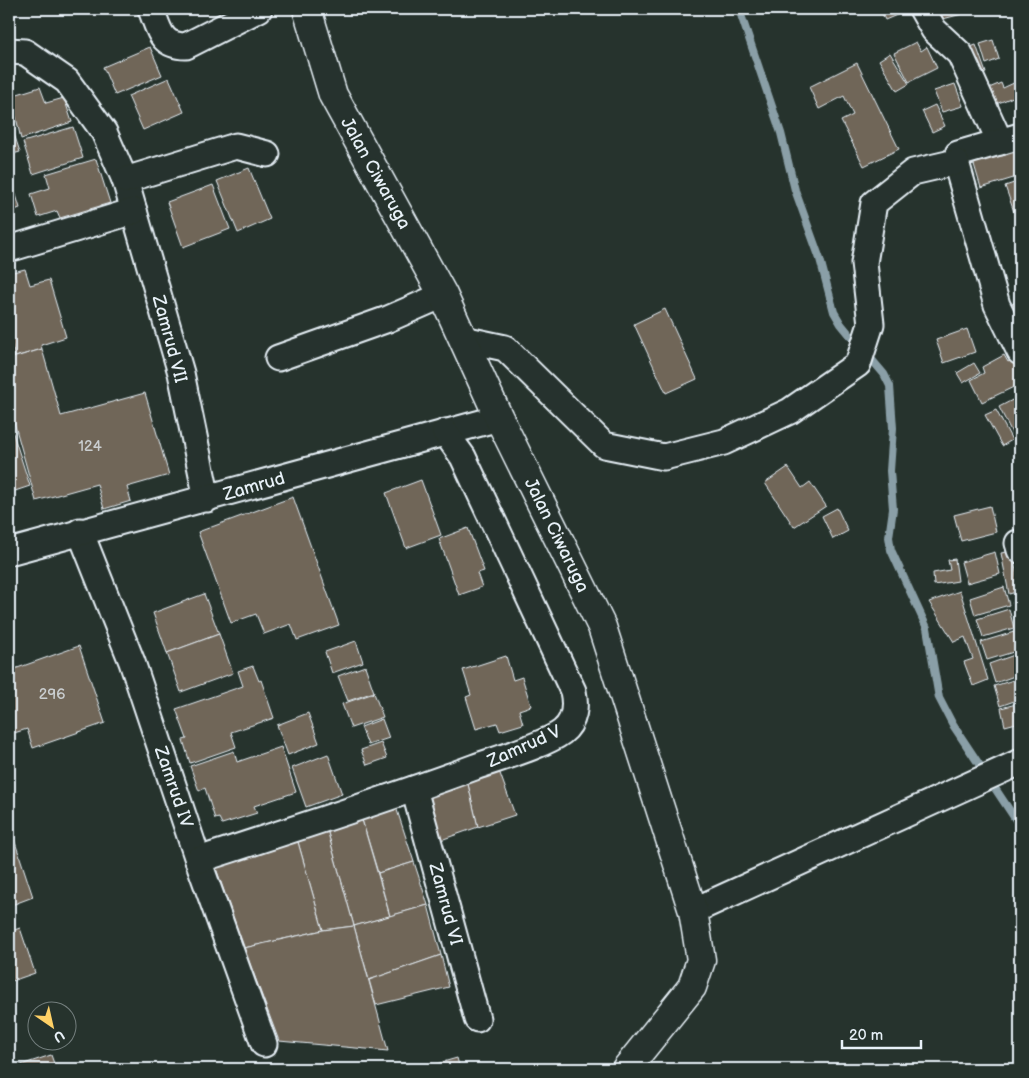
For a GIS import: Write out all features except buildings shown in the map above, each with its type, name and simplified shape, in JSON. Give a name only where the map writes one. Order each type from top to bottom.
[{"type":"street","points":[[151,9],[164,40],[175,46],[186,46],[259,9]]},
{"type":"street","name":"Jalan Ciwaruga","points":[[307,9],[333,95],[443,295],[498,418],[602,627],[693,911],[701,960],[692,987],[626,1069]]},
{"type":"street","points":[[922,9],[934,30],[960,54],[1010,139],[958,154],[956,162],[997,305],[1020,352]]},
{"type":"street","name":"Zamrud VII","points":[[9,51],[25,52],[67,81],[104,132],[125,180],[181,373],[207,499]]},
{"type":"street","points":[[125,180],[236,146],[267,154]]},
{"type":"street","points":[[463,339],[505,348],[604,445],[664,456],[724,442],[790,412],[858,364],[871,324],[864,262],[874,203],[912,172],[956,162]]},
{"type":"street","points":[[9,249],[134,211]]},
{"type":"street","points":[[278,358],[388,319],[443,295]]},
{"type":"street","name":"Zamrud","points":[[9,552],[498,418]]},
{"type":"street","name":"Zamrud V","points":[[198,860],[414,790],[527,748],[562,732],[571,724],[575,701],[573,690],[463,457],[445,432]]},
{"type":"street","name":"Zamrud IV","points":[[80,532],[132,662],[198,860],[264,1044]]},
{"type":"street","points":[[693,911],[1020,762]]},
{"type":"street","name":"Zamrud VI","points":[[414,790],[477,1019]]},
{"type":"waterway","points":[[739,9],[781,133],[795,190],[820,259],[834,312],[859,346]]},
{"type":"waterway","points":[[867,354],[884,374],[890,386],[893,428],[890,471],[893,509],[889,537],[891,550],[927,628],[939,698],[953,725],[1020,826]]}]
